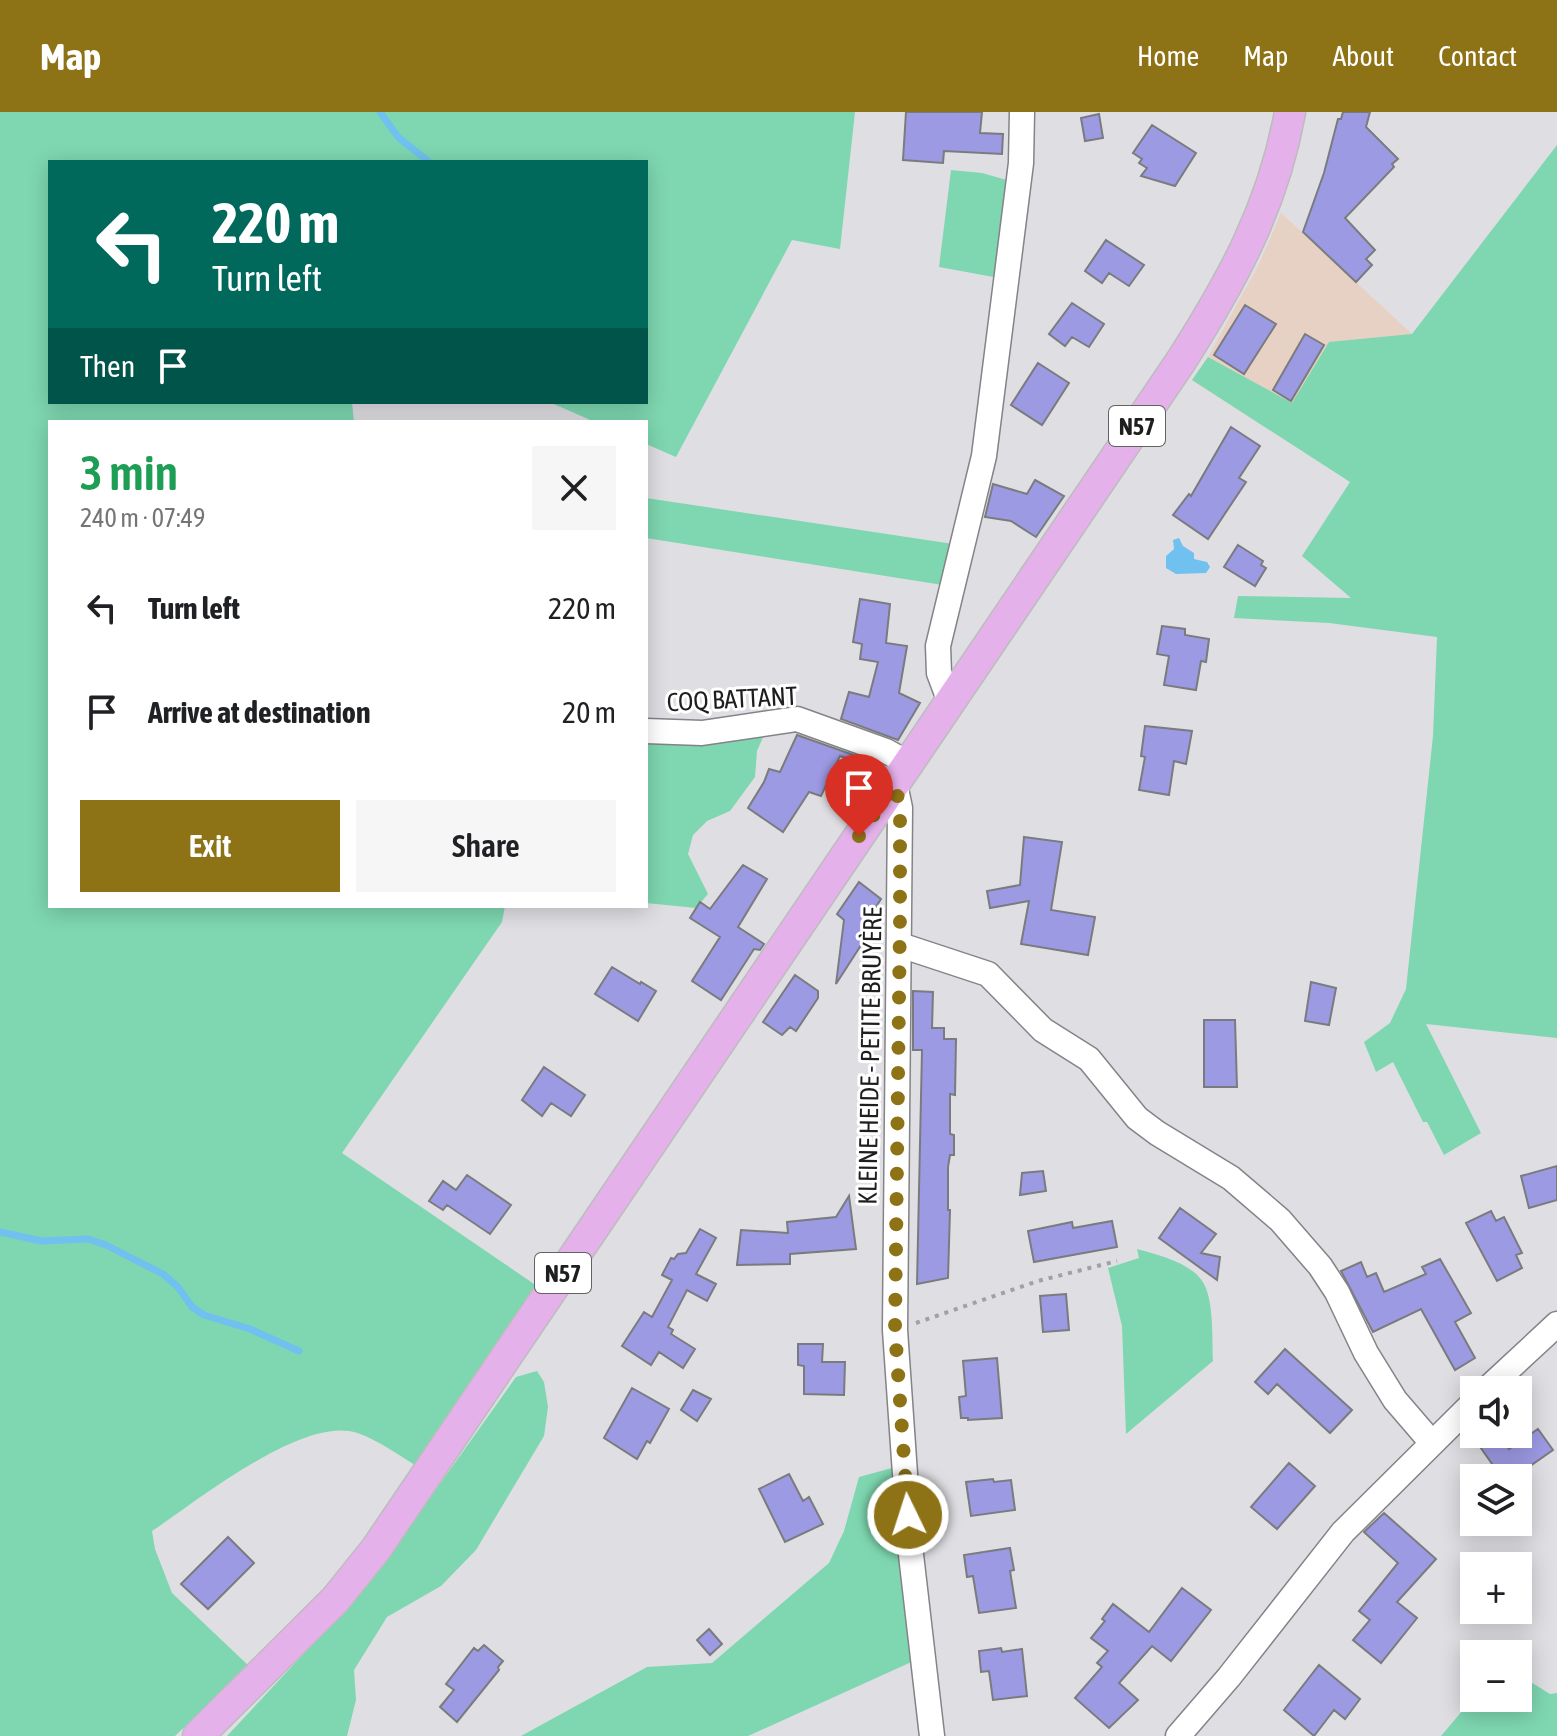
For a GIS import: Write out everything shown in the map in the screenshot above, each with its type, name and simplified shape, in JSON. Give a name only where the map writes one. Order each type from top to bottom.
[{"type":"main road","name":"N57","points":[[198,1736],[335,1600],[376,1549],[1181,361],[1236,270],[1261,213],[1280,157],[1290,112]]},
{"type":"street","points":[[950,702],[939,673],[938,646],[984,456],[1022,140],[1022,112]]},
{"type":"street","name":"COQ BATTANT","points":[[648,731],[702,733],[797,719],[886,751],[902,773]]},
{"type":"street","name":"KLEINE HEIDE - PETITE BRUYÈRE","points":[[902,773],[895,1330],[910,1546],[932,1736]]},
{"type":"street","points":[[900,945],[988,974],[1043,1030],[1089,1059],[1137,1118],[1231,1178],[1280,1220],[1320,1266],[1395,1400],[1432,1443]]},
{"type":"street","points":[[1501,1376],[1557,1324]]},
{"type":"street","points":[[1178,1736],[1229,1677],[1343,1532],[1460,1416]]},
{"type":"path","points":[[895,1330],[1038,1281],[1117,1261]]},
{"type":"shaded area","points":[[1281,213],[1412,334],[1416,524],[1192,380],[1259,264]]},
{"type":"green space","points":[[0,112],[855,112],[840,249],[792,240],[676,457],[648,445],[648,420],[590,420],[554,404],[648,404],[648,160],[48,160],[48,404],[352,404],[354,420],[48,420],[48,908],[505,908],[502,922],[342,1153],[537,1286],[415,1465],[357,1433],[327,1432],[274,1451],[152,1531],[155,1549],[172,1593],[249,1666],[175,1736],[0,1736]]},
{"type":"green space","points":[[1557,145],[1557,1038],[1426,1024],[1481,1133],[1444,1155],[1427,1122],[1423,1122],[1393,1062],[1376,1072],[1364,1042],[1390,1023],[1406,989],[1433,736],[1437,637],[1329,623],[1234,618],[1238,596],[1351,598],[1302,556],[1350,482],[1192,380],[1208,357],[1292,403],[1329,342],[1412,334]]},
{"type":"green space","points":[[951,170],[982,173],[1010,181],[999,278],[939,267]]},
{"type":"green space","points":[[648,498],[960,545],[949,586],[648,538]]},
{"type":"green space","points":[[767,728],[757,751],[755,777],[730,811],[707,821],[693,835],[688,854],[708,894],[696,908],[648,903],[648,736]]},
{"type":"green space","points":[[1137,1249],[1184,1265],[1204,1284],[1211,1311],[1213,1361],[1126,1434],[1122,1326],[1108,1268],[1139,1258]]},
{"type":"green space","points":[[537,1371],[544,1382],[548,1407],[544,1436],[476,1550],[441,1586],[387,1617],[354,1670],[356,1700],[347,1736],[227,1736],[368,1585],[516,1377]]},
{"type":"green space","points":[[899,1466],[918,1659],[748,1736],[521,1736],[647,1667],[712,1663],[829,1563],[844,1531],[859,1477]]},
{"type":"green space","points":[[1532,1683],[1550,1694],[1557,1693],[1557,1736],[1441,1736],[1461,1712],[1532,1712]]},
{"type":"water","points":[[1179,538],[1183,546],[1194,553],[1194,559],[1207,562],[1210,567],[1206,573],[1176,574],[1166,568],[1166,556],[1174,549],[1173,540]]},
{"type":"building","points":[[906,112],[982,112],[980,133],[1003,134],[1002,154],[944,151],[943,163],[903,160]]},
{"type":"building","points":[[1343,112],[1370,112],[1366,127],[1398,159],[1345,218],[1375,250],[1366,259],[1372,265],[1356,282],[1303,232],[1324,173],[1338,119],[1341,119]]},
{"type":"building","points":[[1099,114],[1103,138],[1085,141],[1081,118]]},
{"type":"building","points":[[1152,125],[1196,153],[1175,186],[1141,176],[1147,168],[1139,163],[1142,159],[1133,153]]},
{"type":"building","points":[[1106,240],[1144,265],[1129,286],[1109,273],[1102,283],[1085,271]]},
{"type":"building","points":[[1072,303],[1104,324],[1089,347],[1072,337],[1065,346],[1049,334]]},
{"type":"building","points":[[1245,305],[1276,324],[1244,374],[1214,355]]},
{"type":"building","points":[[1305,334],[1324,345],[1291,401],[1273,390]]},
{"type":"building","points":[[1038,363],[1069,383],[1042,425],[1011,405]]},
{"type":"building","points":[[1231,427],[1260,446],[1239,478],[1246,482],[1208,539],[1173,515],[1189,494],[1191,496]]},
{"type":"building","points":[[1035,480],[1064,496],[1036,537],[1011,521],[985,517],[993,484],[1027,494]]},
{"type":"building","points":[[1238,545],[1263,561],[1261,565],[1266,568],[1255,586],[1224,567]]},
{"type":"building","points":[[860,599],[890,604],[886,643],[907,646],[899,693],[920,703],[898,740],[841,719],[849,692],[869,697],[878,662],[860,659],[862,644],[853,642]]},
{"type":"building","points":[[1162,626],[1185,629],[1185,635],[1209,639],[1206,662],[1201,661],[1196,690],[1164,685],[1169,656],[1157,654]]},
{"type":"building","points":[[1145,726],[1192,731],[1186,764],[1174,761],[1169,795],[1139,790],[1145,757],[1141,756]]},
{"type":"building","points":[[797,735],[879,764],[876,768],[840,756],[821,796],[809,792],[783,832],[748,808],[769,769],[780,772]]},
{"type":"building","points":[[1024,837],[1062,842],[1051,910],[1095,917],[1088,955],[1021,944],[1029,901],[990,908],[987,891],[1020,885]]},
{"type":"building","points":[[743,865],[767,879],[738,927],[764,944],[760,950],[754,949],[721,1000],[692,981],[720,937],[690,918],[700,902],[710,909]]},
{"type":"building","points":[[859,882],[881,899],[874,910],[881,914],[836,984],[844,920],[837,914]]},
{"type":"building","points":[[612,967],[656,991],[638,1021],[595,994]]},
{"type":"building","points":[[795,975],[818,991],[818,998],[796,1031],[790,1027],[782,1035],[763,1022]]},
{"type":"building","points":[[1311,982],[1336,988],[1329,1025],[1305,1021]]},
{"type":"building","points":[[913,991],[933,992],[932,1028],[944,1028],[944,1039],[956,1039],[955,1095],[950,1094],[950,1134],[954,1135],[954,1155],[950,1155],[948,1167],[948,1278],[917,1284],[922,1050],[913,1050]]},
{"type":"building","points":[[1204,1020],[1235,1020],[1237,1087],[1204,1087]]},
{"type":"building","points":[[544,1067],[585,1095],[571,1116],[551,1103],[542,1116],[522,1100]]},
{"type":"building","points":[[1557,1166],[1557,1200],[1529,1208],[1521,1176]]},
{"type":"building","points":[[1043,1171],[1046,1191],[1020,1195],[1022,1173]]},
{"type":"building","points":[[467,1175],[511,1205],[490,1234],[447,1205],[443,1210],[429,1201],[443,1181],[456,1190]]},
{"type":"building","points":[[849,1196],[856,1249],[790,1254],[790,1264],[737,1265],[741,1230],[788,1233],[787,1222],[836,1217]]},
{"type":"building","points":[[1180,1208],[1216,1234],[1201,1253],[1220,1257],[1217,1280],[1159,1238]]},
{"type":"building","points":[[1491,1211],[1496,1221],[1504,1217],[1522,1253],[1516,1255],[1522,1268],[1497,1281],[1466,1223]]},
{"type":"building","points":[[1112,1221],[1117,1247],[1034,1262],[1028,1231],[1072,1222],[1073,1228]]},
{"type":"building","points":[[700,1229],[716,1238],[696,1274],[716,1284],[707,1301],[687,1290],[668,1327],[673,1330],[671,1334],[695,1349],[683,1368],[659,1352],[651,1365],[622,1346],[644,1312],[652,1317],[672,1280],[662,1275],[671,1258],[686,1253]]},
{"type":"building","points":[[1440,1259],[1471,1313],[1455,1322],[1475,1358],[1455,1370],[1421,1309],[1373,1332],[1341,1271],[1361,1262],[1367,1277],[1376,1273],[1384,1292],[1426,1274],[1422,1267]]},
{"type":"building","points":[[1066,1294],[1069,1330],[1043,1332],[1040,1296]]},
{"type":"building","points":[[798,1344],[823,1344],[822,1362],[845,1362],[844,1395],[804,1394],[804,1366],[798,1365]]},
{"type":"building","points":[[1285,1349],[1352,1410],[1330,1433],[1277,1384],[1268,1394],[1255,1382]]},
{"type":"building","points":[[997,1358],[1002,1418],[961,1418],[959,1397],[966,1396],[963,1361]]},
{"type":"building","points":[[632,1388],[669,1409],[637,1459],[604,1438]]},
{"type":"building","points":[[693,1390],[711,1399],[697,1421],[681,1410]]},
{"type":"building","points":[[1538,1429],[1553,1450],[1532,1465],[1492,1464],[1481,1448],[1532,1448],[1532,1433]]},
{"type":"building","points":[[1289,1463],[1315,1486],[1277,1529],[1251,1507]]},
{"type":"building","points":[[789,1474],[803,1501],[809,1497],[823,1524],[785,1542],[759,1489]]},
{"type":"building","points":[[993,1479],[994,1482],[1011,1480],[1015,1510],[971,1516],[966,1482]]},
{"type":"building","points":[[1384,1513],[1436,1559],[1397,1602],[1417,1618],[1381,1663],[1353,1640],[1370,1620],[1359,1611],[1398,1563],[1364,1532]]},
{"type":"building","points":[[228,1537],[254,1563],[208,1609],[181,1584]]},
{"type":"building","points":[[1010,1548],[1016,1608],[979,1613],[973,1576],[967,1577],[964,1555]]},
{"type":"building","points":[[1182,1588],[1211,1610],[1171,1661],[1152,1646],[1119,1683],[1138,1700],[1109,1728],[1075,1698],[1102,1667],[1097,1663],[1108,1651],[1091,1638],[1105,1621],[1102,1619],[1113,1604],[1149,1632]]},
{"type":"building","points":[[709,1629],[722,1644],[710,1655],[697,1640]]},
{"type":"building","points":[[484,1645],[503,1661],[457,1722],[440,1707],[454,1690],[446,1684],[474,1648],[478,1651]]},
{"type":"building","points":[[1001,1648],[1002,1652],[1022,1649],[1027,1696],[993,1700],[989,1671],[981,1672],[979,1651]]},
{"type":"building","points":[[1319,1665],[1360,1699],[1345,1719],[1334,1710],[1314,1736],[1284,1710]]},
{"type":"waterway","points":[[380,112],[398,137],[427,160]]},
{"type":"waterway","points":[[0,1232],[41,1241],[88,1239],[106,1245],[163,1274],[178,1287],[192,1307],[204,1315],[250,1329],[299,1351]]},
{"type":"route","points":[[859,836],[895,784],[900,808],[900,917],[895,1330],[908,1515]]}]
